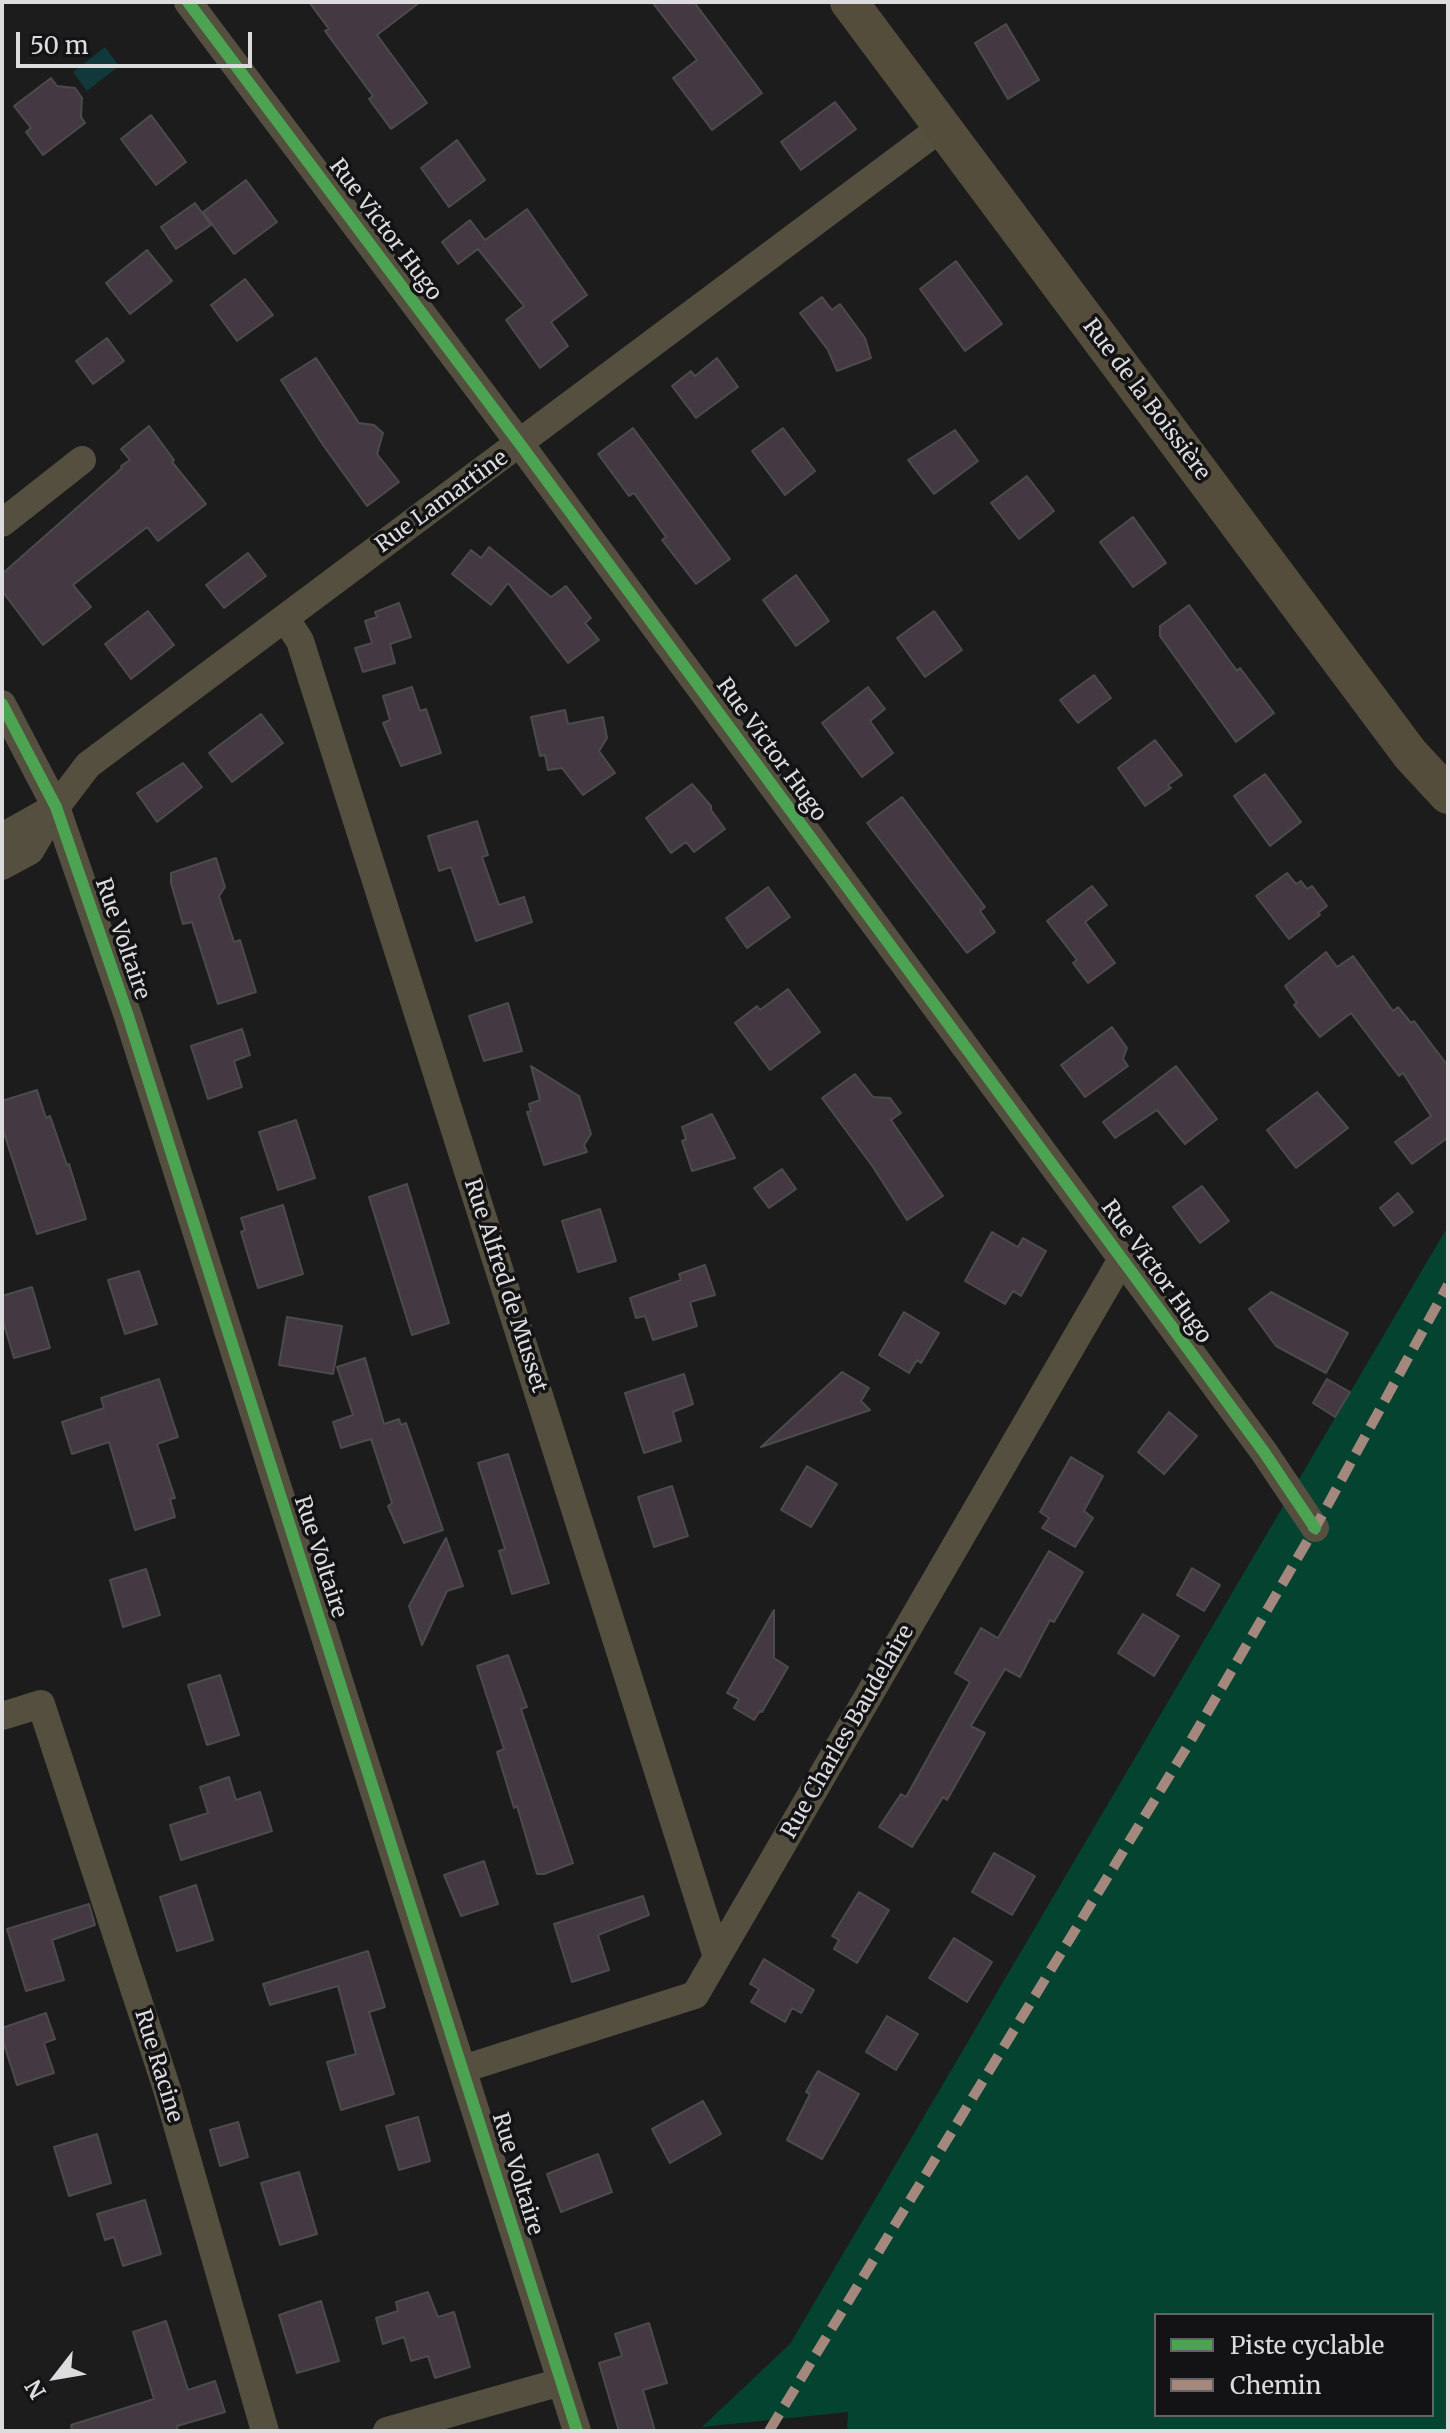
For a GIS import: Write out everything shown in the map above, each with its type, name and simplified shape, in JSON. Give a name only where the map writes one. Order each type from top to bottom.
[{"type":"main road","name":"Rue de la Boissière","points":[[849,2],[1410,754],[1448,795]]},
{"type":"street","name":"Rue Victor Hugo","points":[[188,2],[520,444],[1122,1259],[1264,1452],[1315,1528]]},
{"type":"street","name":"Rue Lamartine","points":[[2,866],[30,851],[56,807],[88,765],[942,127]]},
{"type":"street","points":[[2,523],[82,460]]},
{"type":"street","name":"Rue Alfred de Musset","points":[[285,618],[300,641],[717,1957]]},
{"type":"street","name":"Rue Voltaire","points":[[2,704],[56,807],[128,1016],[577,2431]]},
{"type":"street","points":[[2,837],[56,807]]},
{"type":"street","name":"Rue Charles Baudelaire","points":[[463,2069],[695,1995],[1122,1259]]},
{"type":"street","name":"Rue Racine","points":[[2,1716],[41,1704],[166,2086],[265,2431]]},
{"type":"street","points":[[387,2431],[561,2382]]},
{"type":"green space","points":[[1448,1226],[1448,2431],[847,2431],[848,2412],[702,2427],[790,2344]]},
{"type":"water","points":[[105,47],[119,66],[87,91],[73,72]]},
{"type":"building","points":[[309,2],[420,2],[377,35],[427,103],[391,129],[369,99],[373,96],[325,31],[329,29]]},
{"type":"building","points":[[652,2],[694,2],[762,93],[712,130],[673,78],[697,60]]},
{"type":"building","points":[[1006,24],[1039,80],[1008,99],[975,43]]},
{"type":"building","points":[[51,78],[57,86],[75,88],[82,98],[81,117],[85,123],[43,155],[26,132],[31,128],[14,106]]},
{"type":"building","points":[[835,102],[856,129],[801,170],[781,142]]},
{"type":"building","points":[[151,115],[186,162],[156,185],[121,139]]},
{"type":"building","points":[[457,140],[485,180],[449,207],[421,168]]},
{"type":"building","points":[[246,180],[277,222],[234,254],[203,212]]},
{"type":"building","points":[[195,203],[211,225],[176,249],[161,227]]},
{"type":"building","points":[[527,209],[587,295],[551,322],[568,346],[540,368],[506,320],[524,306],[478,249],[458,264],[442,242],[470,220],[485,240]]},
{"type":"building","points":[[147,250],[172,281],[130,314],[106,283]]},
{"type":"building","points":[[956,261],[1002,324],[965,351],[920,289]]},
{"type":"building","points":[[245,279],[273,315],[237,341],[211,305]]},
{"type":"building","points":[[822,297],[832,310],[840,304],[865,338],[871,358],[837,371],[828,350],[800,313]]},
{"type":"building","points":[[107,338],[124,361],[93,384],[76,361]]},
{"type":"building","points":[[316,358],[359,423],[374,425],[383,433],[377,454],[399,482],[367,506],[281,380]]},
{"type":"building","points":[[717,358],[738,387],[696,418],[672,386],[691,371],[695,376]]},
{"type":"building","points":[[149,426],[174,460],[172,462],[206,504],[158,541],[147,527],[73,585],[91,607],[43,645],[2,591],[2,574],[130,460],[121,449]]},
{"type":"building","points":[[633,428],[730,559],[696,584],[662,540],[666,537],[634,493],[629,496],[598,454]]},
{"type":"building","points":[[783,428],[815,471],[785,495],[752,451]]},
{"type":"building","points":[[955,430],[978,461],[934,494],[908,460]]},
{"type":"building","points":[[1027,476],[1054,511],[1019,539],[991,503]]},
{"type":"building","points":[[1133,517],[1166,563],[1133,587],[1100,542]]},
{"type":"building","points":[[489,547],[551,597],[566,586],[591,618],[585,623],[599,640],[568,663],[508,583],[491,605],[452,574],[471,550],[481,558]]},
{"type":"building","points":[[248,553],[266,576],[224,608],[206,585]]},
{"type":"building","points":[[796,575],[829,621],[796,646],[763,600]]},
{"type":"building","points":[[399,603],[411,637],[390,644],[395,663],[363,672],[355,648],[372,643],[365,621],[377,617],[375,612]]},
{"type":"building","points":[[1189,605],[1237,671],[1240,668],[1274,713],[1236,742],[1160,636],[1160,626]]},
{"type":"building","points":[[148,611],[174,645],[131,679],[105,644]]},
{"type":"building","points":[[934,611],[962,650],[925,677],[897,638]]},
{"type":"building","points":[[1094,675],[1111,698],[1078,723],[1060,700]]},
{"type":"building","points":[[412,687],[420,711],[426,709],[441,753],[401,766],[383,723],[390,720],[383,696]]},
{"type":"building","points":[[868,687],[885,709],[870,721],[893,753],[862,777],[822,723]]},
{"type":"building","points":[[565,710],[568,724],[603,717],[607,738],[599,751],[615,773],[583,795],[562,768],[548,770],[545,755],[540,756],[531,717]]},
{"type":"building","points":[[261,714],[283,743],[232,782],[209,753]]},
{"type":"building","points":[[1155,740],[1182,775],[1168,785],[1171,788],[1145,806],[1118,768]]},
{"type":"building","points":[[183,763],[202,787],[157,822],[137,793]]},
{"type":"building","points":[[1265,774],[1301,822],[1270,846],[1234,796]]},
{"type":"building","points":[[692,784],[725,829],[694,852],[686,842],[671,853],[646,818]]},
{"type":"building","points":[[902,797],[985,907],[980,911],[995,932],[967,953],[867,823]]},
{"type":"building","points":[[477,821],[488,855],[482,857],[499,905],[524,897],[532,922],[476,941],[451,867],[439,871],[428,836]]},
{"type":"building","points":[[216,858],[225,887],[219,896],[234,942],[240,940],[256,992],[218,1004],[192,922],[183,924],[171,883],[171,873]]},
{"type":"building","points":[[1287,873],[1296,884],[1301,881],[1307,889],[1312,886],[1327,906],[1289,939],[1256,896]]},
{"type":"building","points":[[1092,886],[1107,905],[1085,922],[1115,963],[1088,983],[1073,963],[1077,960],[1047,921]]},
{"type":"building","points":[[768,887],[790,917],[747,948],[726,918]]},
{"type":"building","points":[[1326,952],[1337,967],[1353,956],[1393,1011],[1398,1007],[1411,1023],[1414,1021],[1448,1066],[1448,1142],[1446,1139],[1412,1164],[1395,1142],[1431,1116],[1403,1073],[1399,1076],[1351,1013],[1320,1037],[1294,1005],[1297,1003],[1285,986]]},
{"type":"building","points":[[788,989],[820,1032],[770,1070],[735,1023],[757,1006],[760,1010]]},
{"type":"building","points":[[508,1003],[522,1051],[484,1061],[469,1016]]},
{"type":"building","points":[[1112,1027],[1127,1048],[1123,1059],[1128,1066],[1085,1097],[1061,1065]]},
{"type":"building","points":[[242,1029],[250,1055],[234,1061],[242,1087],[208,1099],[191,1046]]},
{"type":"building","points":[[531,1066],[579,1096],[591,1134],[584,1145],[587,1152],[544,1165],[527,1112],[531,1111],[529,1104],[540,1100]]},
{"type":"building","points":[[1176,1066],[1217,1119],[1185,1144],[1157,1110],[1115,1138],[1103,1122]]},
{"type":"building","points":[[855,1074],[873,1097],[890,1098],[901,1113],[891,1120],[943,1196],[907,1220],[873,1167],[822,1098]]},
{"type":"building","points":[[37,1090],[46,1118],[50,1116],[69,1164],[86,1219],[37,1234],[2,1127],[2,1101]]},
{"type":"building","points":[[1317,1092],[1348,1128],[1296,1168],[1267,1130]]},
{"type":"building","points":[[712,1114],[735,1158],[692,1171],[682,1141],[686,1139],[682,1127]]},
{"type":"building","points":[[296,1120],[315,1178],[278,1190],[259,1132]]},
{"type":"building","points":[[782,1169],[796,1189],[769,1208],[754,1188]]},
{"type":"building","points":[[407,1184],[449,1323],[412,1335],[369,1197]]},
{"type":"building","points":[[1202,1186],[1229,1221],[1200,1243],[1173,1207]]},
{"type":"building","points":[[1398,1193],[1413,1212],[1394,1226],[1380,1208]]},
{"type":"building","points":[[283,1205],[303,1274],[258,1288],[241,1232],[245,1230],[241,1218]]},
{"type":"building","points":[[600,1209],[616,1261],[578,1272],[562,1221]]},
{"type":"building","points":[[992,1232],[1018,1247],[1023,1238],[1046,1251],[1021,1296],[1013,1291],[1005,1304],[965,1281]]},
{"type":"building","points":[[705,1265],[715,1295],[690,1302],[697,1326],[653,1340],[645,1316],[636,1318],[630,1298],[681,1280],[679,1274]]},
{"type":"building","points":[[139,1271],[157,1324],[125,1334],[108,1280]]},
{"type":"building","points":[[32,1287],[50,1348],[14,1358],[2,1318],[2,1296]]},
{"type":"building","points":[[1271,1292],[1348,1333],[1326,1373],[1276,1346],[1249,1309]]},
{"type":"building","points":[[904,1312],[939,1333],[921,1363],[917,1360],[909,1373],[879,1355]]},
{"type":"building","points":[[287,1317],[342,1326],[333,1374],[279,1365]]},
{"type":"building","points":[[365,1358],[384,1424],[399,1419],[401,1425],[406,1423],[443,1530],[404,1543],[388,1506],[392,1503],[371,1439],[341,1448],[333,1422],[353,1415],[337,1367]]},
{"type":"building","points":[[842,1372],[869,1388],[861,1401],[870,1410],[761,1447]]},
{"type":"building","points":[[684,1374],[693,1404],[673,1412],[681,1441],[644,1453],[625,1393]]},
{"type":"building","points":[[159,1379],[178,1437],[157,1444],[175,1498],[170,1499],[175,1517],[135,1530],[109,1442],[72,1454],[62,1422],[104,1408],[101,1398]]},
{"type":"building","points":[[1327,1379],[1350,1392],[1335,1417],[1313,1403]]},
{"type":"building","points":[[1169,1412],[1197,1436],[1164,1474],[1138,1452]]},
{"type":"building","points":[[508,1454],[549,1583],[512,1594],[499,1551],[505,1549],[478,1463]]},
{"type":"building","points":[[1071,1457],[1103,1476],[1084,1511],[1093,1518],[1075,1547],[1042,1528],[1049,1518],[1040,1512]]},
{"type":"building","points":[[807,1466],[837,1484],[811,1527],[781,1510]]},
{"type":"building","points":[[672,1486],[688,1536],[654,1547],[638,1497]]},
{"type":"building","points":[[446,1538],[463,1586],[447,1591],[422,1645],[409,1606]]},
{"type":"building","points":[[1049,1551],[1083,1572],[1054,1622],[1050,1620],[1020,1677],[1005,1669],[971,1726],[985,1733],[947,1800],[943,1797],[912,1847],[879,1827],[901,1794],[906,1797],[970,1682],[955,1673],[981,1628],[998,1638]]},
{"type":"building","points":[[1192,1568],[1220,1585],[1204,1611],[1177,1595]]},
{"type":"building","points":[[146,1569],[160,1615],[123,1627],[110,1580]]},
{"type":"building","points":[[774,1610],[774,1658],[788,1667],[762,1712],[754,1720],[734,1708],[739,1699],[727,1693]]},
{"type":"building","points":[[1143,1614],[1179,1636],[1154,1676],[1118,1653]]},
{"type":"building","points":[[508,1655],[527,1707],[521,1709],[573,1863],[544,1874],[537,1874],[517,1806],[514,1808],[497,1752],[504,1749],[477,1666]]},
{"type":"building","points":[[220,1675],[239,1735],[207,1745],[188,1685]]},
{"type":"building","points":[[229,1777],[236,1800],[260,1792],[272,1831],[181,1860],[170,1825],[208,1813],[200,1787]]},
{"type":"building","points":[[994,1853],[1035,1876],[1012,1915],[972,1892]]},
{"type":"building","points":[[484,1861],[498,1904],[461,1916],[444,1875]]},
{"type":"building","points":[[196,1885],[213,1940],[177,1951],[160,1897]]},
{"type":"building","points":[[859,1892],[889,1910],[857,1963],[834,1949],[839,1940],[832,1936]]},
{"type":"building","points":[[643,1896],[649,1915],[598,1935],[609,1970],[572,1982],[554,1924]]},
{"type":"building","points":[[89,1904],[95,1925],[52,1940],[64,1980],[26,1991],[7,1929]]},
{"type":"building","points":[[954,1938],[992,1962],[967,2002],[929,1978]]},
{"type":"building","points":[[368,1951],[385,2007],[369,2012],[394,2094],[341,2110],[327,2062],[356,2054],[338,1986],[270,2005],[263,1984]]},
{"type":"building","points":[[764,1959],[814,1990],[801,2013],[792,2008],[785,2022],[751,2002],[759,1989],[750,1984]]},
{"type":"building","points":[[46,2013],[55,2039],[44,2043],[54,2073],[17,2085],[2,2038],[2,2028]]},
{"type":"building","points":[[887,2016],[918,2034],[896,2070],[866,2052]]},
{"type":"building","points":[[818,2071],[859,2094],[822,2159],[787,2140]]},
{"type":"building","points":[[703,2101],[721,2134],[670,2163],[652,2129]]},
{"type":"building","points":[[418,2117],[430,2161],[399,2170],[386,2126]]},
{"type":"building","points":[[238,2122],[248,2157],[220,2166],[210,2130]]},
{"type":"building","points":[[97,2134],[111,2183],[69,2196],[54,2147]]},
{"type":"building","points":[[598,2154],[612,2192],[561,2212],[547,2174]]},
{"type":"building","points":[[299,2172],[317,2234],[280,2245],[261,2183]]},
{"type":"building","points":[[145,2200],[161,2254],[123,2266],[114,2237],[105,2240],[97,2214]]},
{"type":"building","points":[[428,2292],[438,2317],[454,2312],[470,2367],[435,2378],[428,2356],[411,2361],[404,2337],[383,2344],[376,2318],[398,2311],[396,2302]]},
{"type":"building","points":[[321,2301],[339,2361],[297,2373],[279,2315]]},
{"type":"building","points":[[166,2321],[188,2390],[215,2381],[225,2412],[177,2426],[178,2431],[72,2431],[71,2425],[154,2399],[133,2332]]},
{"type":"building","points":[[649,2323],[667,2383],[643,2390],[655,2431],[619,2431],[599,2363],[622,2356],[615,2334]]},
{"type":"marked path","points":[[769,2431],[1190,1742],[1315,1528],[1448,1285]]},
{"type":"cycle path","points":[[188,2],[520,444],[1122,1259],[1264,1452],[1315,1528]]},
{"type":"cycle path","points":[[2,704],[56,807],[128,1016],[577,2431]]}]
